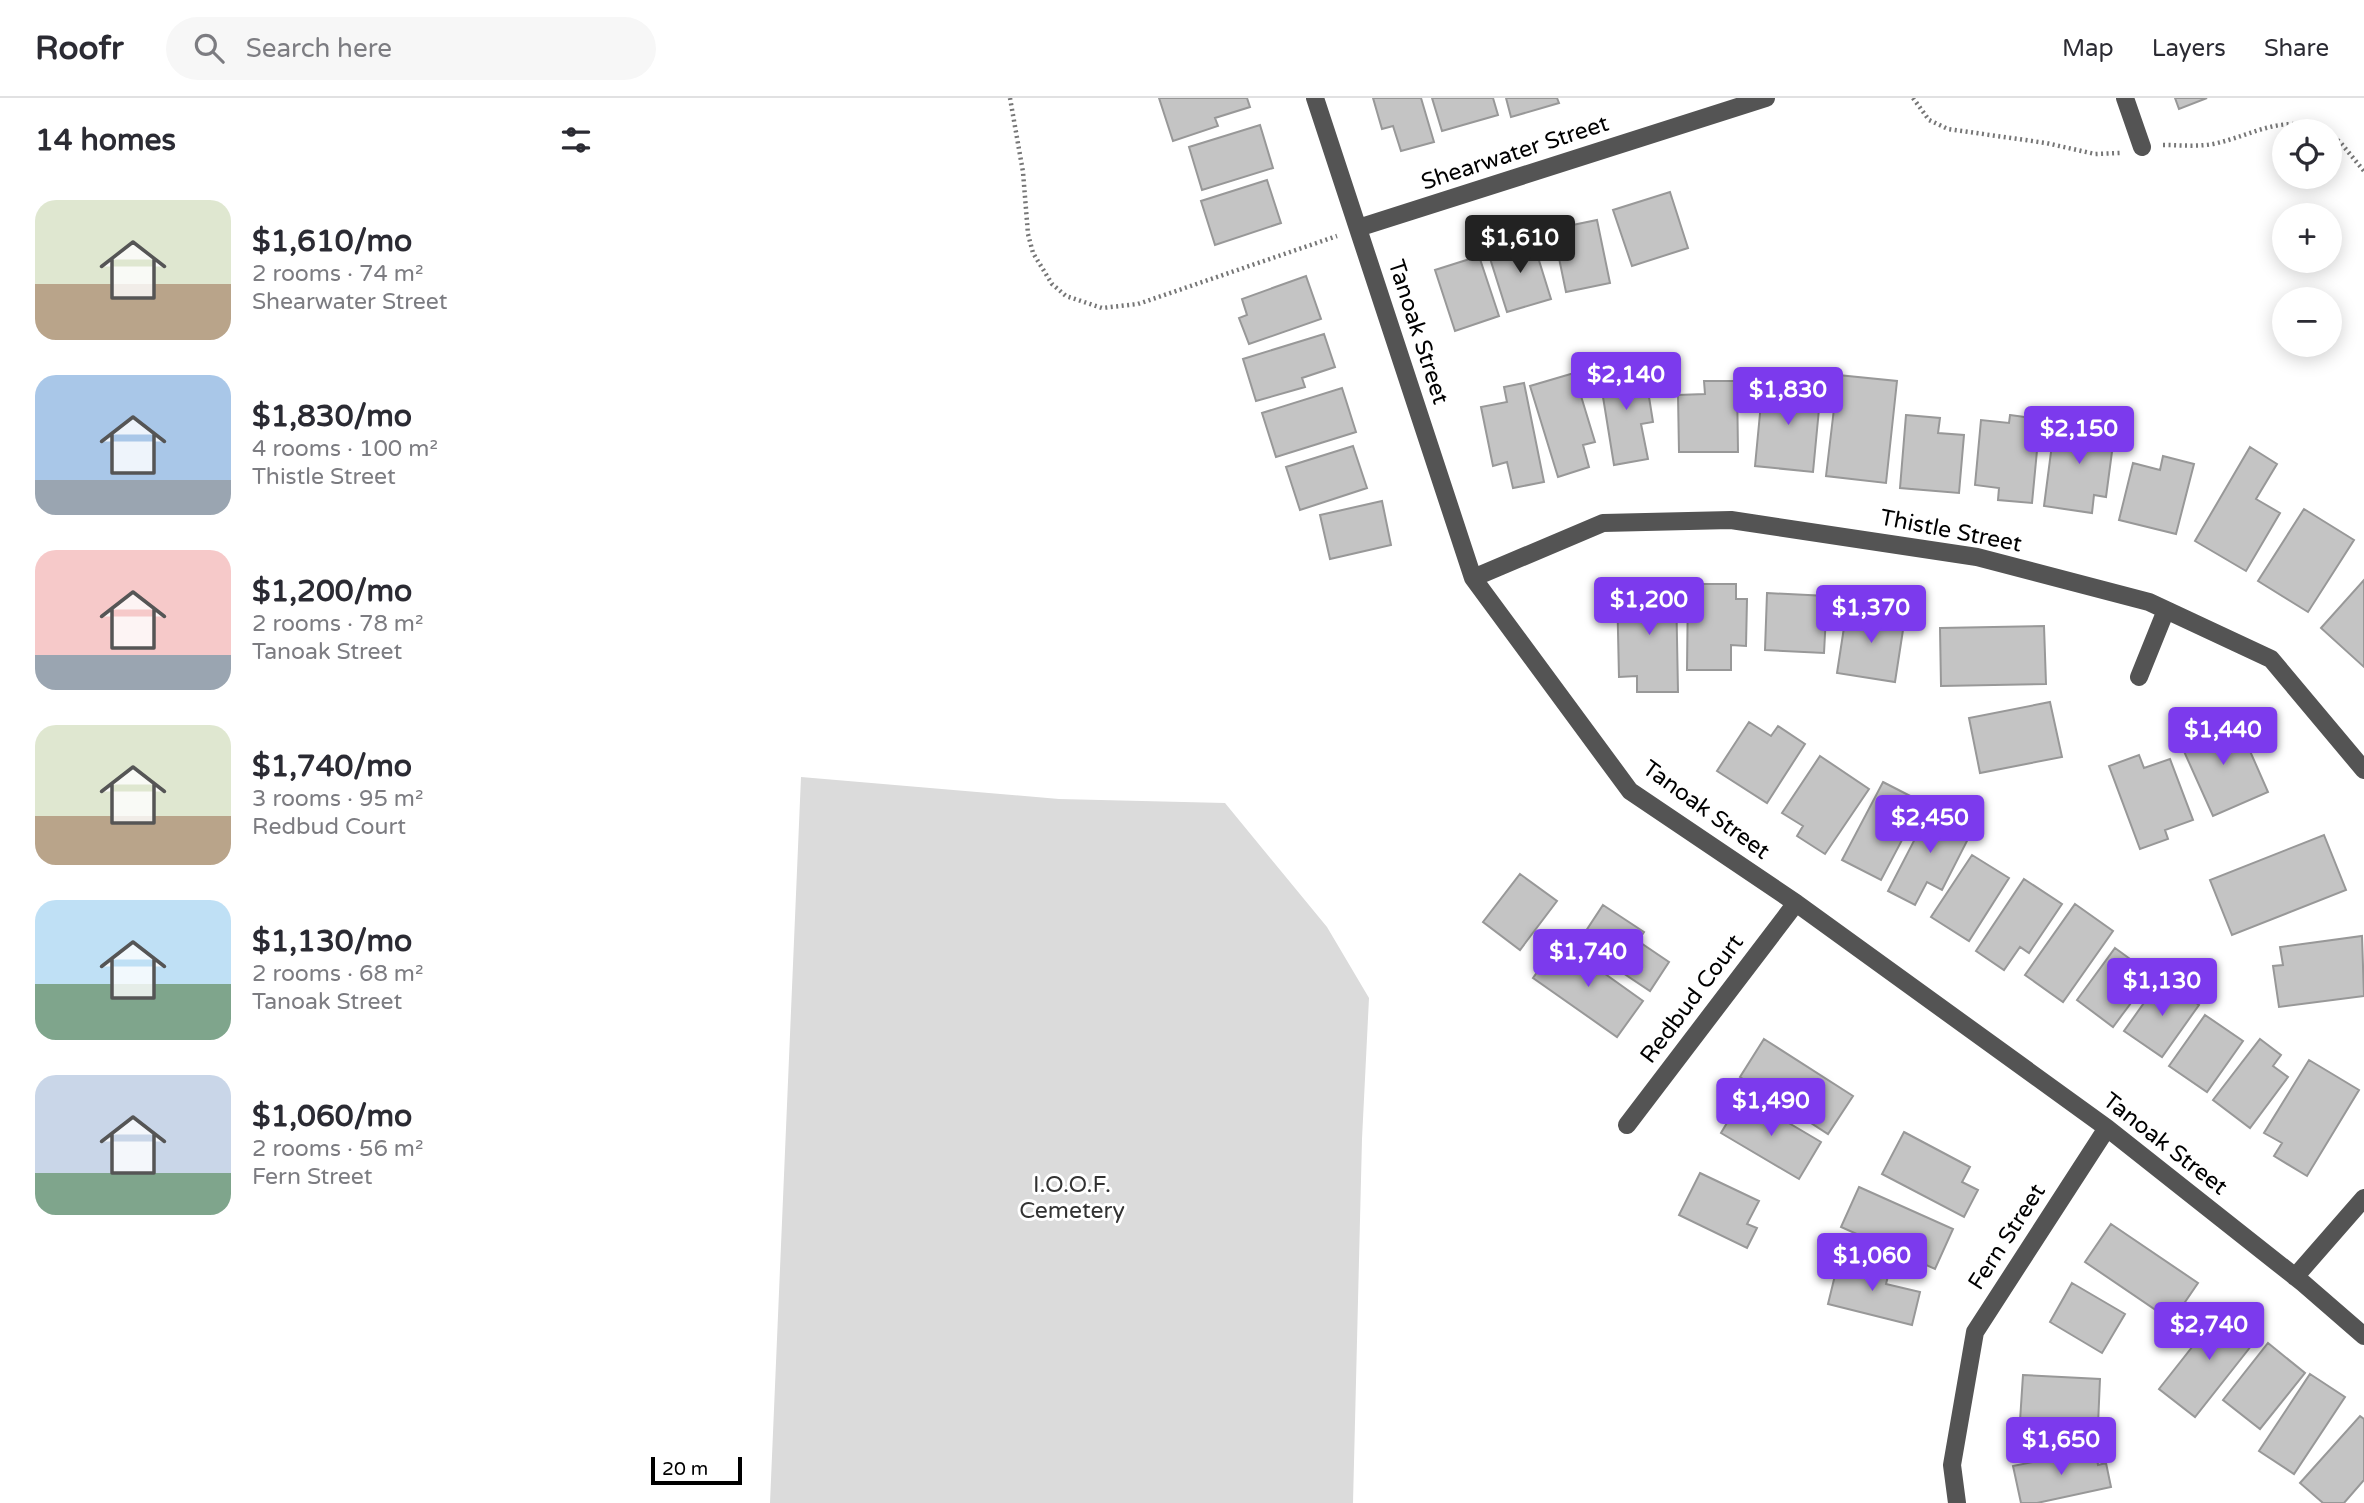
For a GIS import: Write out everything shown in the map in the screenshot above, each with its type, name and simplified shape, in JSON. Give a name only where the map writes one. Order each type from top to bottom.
[{"type":"street","name":"Tanoak Street","points":[[1315,98],[1473,578],[1630,791],[1796,903],[2107,1128],[2295,1277],[2364,1336]]},
{"type":"street","name":"Shearwater Street","points":[[1358,229],[1766,98]]},
{"type":"street","points":[[2125,98],[2142,147]]},
{"type":"street","name":"Thistle Street","points":[[1473,578],[1603,523],[1731,520],[1976,557],[2149,602],[2271,659],[2364,770]]},
{"type":"street","points":[[2139,677],[2166,610]]},
{"type":"street","name":"Redbud Court","points":[[1627,1125],[1796,903]]},
{"type":"street","name":"Fern Street","points":[[1957,1503],[1952,1465],[1975,1332],[2107,1128]]},
{"type":"street","points":[[2295,1277],[2364,1198]]},
{"type":"path","points":[[1010,98],[1023,172],[1028,234],[1033,253],[1052,284],[1066,296],[1085,304],[1102,308],[1138,304],[1358,229]]},
{"type":"path","points":[[2342,144],[2364,171]]},
{"type":"green space","name":"I.O.O.F. Cemetery","points":[[801,777],[1059,799],[1225,803],[1327,927],[1369,998],[1362,1139],[1353,1503],[770,1503]]},
{"type":"building","points":[[1159,98],[1247,98],[1250,107],[1215,118],[1218,126],[1173,141]]},
{"type":"building","points":[[1373,98],[1421,98],[1434,142],[1401,151],[1393,126],[1382,129]]},
{"type":"building","points":[[1432,98],[1493,98],[1498,115],[1442,131]]},
{"type":"building","points":[[1506,98],[1557,98],[1559,103],[1511,117]]},
{"type":"building","points":[[2175,98],[2207,98],[2179,109]]},
{"type":"building","points":[[1260,125],[1273,168],[1202,190],[1189,147]]},
{"type":"building","points":[[1267,180],[1281,223],[1215,245],[1201,201]]},
{"type":"building","points":[[1670,192],[1688,248],[1632,266],[1613,210]]},
{"type":"building","points":[[1597,220],[1610,283],[1566,292],[1553,229]]},
{"type":"building","points":[[1532,238],[1551,299],[1507,312],[1488,252]]},
{"type":"building","points":[[1479,256],[1499,316],[1455,331],[1435,270]]},
{"type":"building","points":[[1306,276],[1321,319],[1249,344],[1239,318],[1247,315],[1242,299]]},
{"type":"building","points":[[1324,334],[1335,367],[1302,378],[1305,387],[1256,401],[1243,359]]},
{"type":"building","points":[[1624,362],[1626,375],[1645,372],[1653,422],[1641,424],[1648,459],[1614,465],[1598,366]]},
{"type":"building","points":[[1574,373],[1595,442],[1583,445],[1589,467],[1558,477],[1530,386]]},
{"type":"building","points":[[1838,375],[1897,381],[1886,483],[1826,476]]},
{"type":"building","points":[[1704,381],[1737,381],[1738,452],[1679,452],[1678,395],[1705,394]]},
{"type":"building","points":[[1763,382],[1821,388],[1813,472],[1755,466]]},
{"type":"building","points":[[1524,383],[1544,482],[1513,488],[1507,462],[1493,466],[1481,407],[1507,402],[1504,387]]},
{"type":"building","points":[[1342,388],[1356,432],[1276,457],[1262,413]]},
{"type":"building","points":[[1906,415],[1940,418],[1938,433],[1964,435],[1959,493],[1900,488]]},
{"type":"building","points":[[2010,415],[2040,419],[2032,503],[1998,500],[1999,488],[1975,485],[1981,420],[2009,423]]},
{"type":"building","points":[[2055,421],[2115,429],[2106,497],[2094,495],[2092,513],[2044,506]]},
{"type":"building","points":[[1353,446],[1367,488],[1300,510],[1286,467]]},
{"type":"building","points":[[2250,447],[2277,464],[2256,499],[2280,513],[2246,571],[2195,541]]},
{"type":"building","points":[[2163,456],[2194,464],[2176,534],[2119,520],[2133,463],[2160,470]]},
{"type":"building","points":[[1382,501],[1391,545],[1330,559],[1320,515]]},
{"type":"building","points":[[2304,509],[2354,540],[2308,612],[2258,581]]},
{"type":"building","points":[[2364,580],[2364,667],[2321,628]]},
{"type":"building","points":[[1688,584],[1736,584],[1736,599],[1747,599],[1746,646],[1731,645],[1731,670],[1687,670]]},
{"type":"building","points":[[1676,586],[1678,692],[1637,692],[1637,676],[1619,677],[1617,587]]},
{"type":"building","points":[[1767,593],[1827,596],[1824,653],[1765,650]]},
{"type":"building","points":[[1847,608],[1905,617],[1895,682],[1837,673]]},
{"type":"building","points":[[2044,626],[2046,684],[1941,686],[1940,628]]},
{"type":"building","points":[[2050,702],[2062,757],[1980,773],[1969,718]]},
{"type":"building","points":[[2217,721],[2223,733],[2239,726],[2268,792],[2213,816],[2178,738]]},
{"type":"building","points":[[1749,722],[1771,736],[1778,726],[1805,744],[1767,803],[1717,771]]},
{"type":"building","points":[[2139,755],[2144,768],[2170,759],[2193,820],[2165,830],[2168,839],[2140,849],[2109,766]]},
{"type":"building","points":[[1820,756],[1869,789],[1825,854],[1797,836],[1803,826],[1782,813]]},
{"type":"building","points":[[1883,782],[1922,802],[1881,880],[1842,860]]},
{"type":"building","points":[[1934,802],[1963,817],[1955,832],[1968,839],[1942,890],[1927,882],[1915,905],[1888,891]]},
{"type":"building","points":[[2324,835],[2346,890],[2232,935],[2210,880]]},
{"type":"building","points":[[1972,855],[2009,878],[1969,941],[1931,917]]},
{"type":"building","points":[[1520,874],[1557,901],[1520,950],[1483,922]]},
{"type":"building","points":[[2024,879],[2062,904],[2029,953],[2020,947],[2004,970],[1976,951]]},
{"type":"building","points":[[2075,904],[2113,931],[2063,1002],[2025,975]]},
{"type":"building","points":[[1603,905],[1644,932],[1638,941],[1669,962],[1650,991],[1578,943]]},
{"type":"building","points":[[2362,936],[2364,996],[2279,1007],[2273,966],[2283,965],[2280,947]]},
{"type":"building","points":[[1559,941],[1643,1001],[1617,1037],[1533,978]]},
{"type":"building","points":[[2115,948],[2152,975],[2113,1027],[2077,1000]]},
{"type":"building","points":[[2161,979],[2199,1005],[2162,1057],[2124,1031]]},
{"type":"building","points":[[2205,1015],[2243,1041],[2207,1092],[2169,1066]]},
{"type":"building","points":[[1764,1039],[1853,1096],[1828,1134],[1740,1077]]},
{"type":"building","points":[[2260,1039],[2281,1055],[2273,1066],[2288,1077],[2250,1128],[2213,1100]]},
{"type":"building","points":[[2309,1060],[2359,1090],[2307,1176],[2274,1156],[2282,1143],[2264,1133]]},
{"type":"building","points":[[1743,1096],[1821,1142],[1799,1179],[1721,1133]]},
{"type":"building","points":[[1904,1132],[1970,1167],[1962,1182],[1978,1190],[1964,1217],[1882,1174]]},
{"type":"building","points":[[1700,1173],[1759,1201],[1747,1224],[1757,1228],[1747,1248],[1679,1215]]},
{"type":"building","points":[[1859,1187],[1953,1229],[1935,1269],[1841,1227]]},
{"type":"building","points":[[2111,1224],[2198,1283],[2172,1321],[2085,1262]]},
{"type":"building","points":[[1839,1259],[1889,1272],[1886,1284],[1920,1292],[1912,1325],[1828,1304]]},
{"type":"building","points":[[2072,1283],[2125,1314],[2102,1353],[2050,1322]]},
{"type":"building","points":[[2223,1308],[2259,1336],[2195,1417],[2159,1389]]},
{"type":"building","points":[[2268,1343],[2305,1373],[2260,1429],[2223,1400]]},
{"type":"building","points":[[2310,1374],[2345,1397],[2294,1474],[2259,1451]]},
{"type":"building","points":[[2023,1375],[2100,1379],[2098,1425],[2020,1421]]},
{"type":"building","points":[[2360,1416],[2364,1419],[2364,1480],[2344,1503],[2323,1503],[2300,1483]]},
{"type":"building","points":[[2095,1449],[2098,1465],[2106,1463],[2111,1487],[2037,1503],[2021,1503],[2013,1466]]}]
